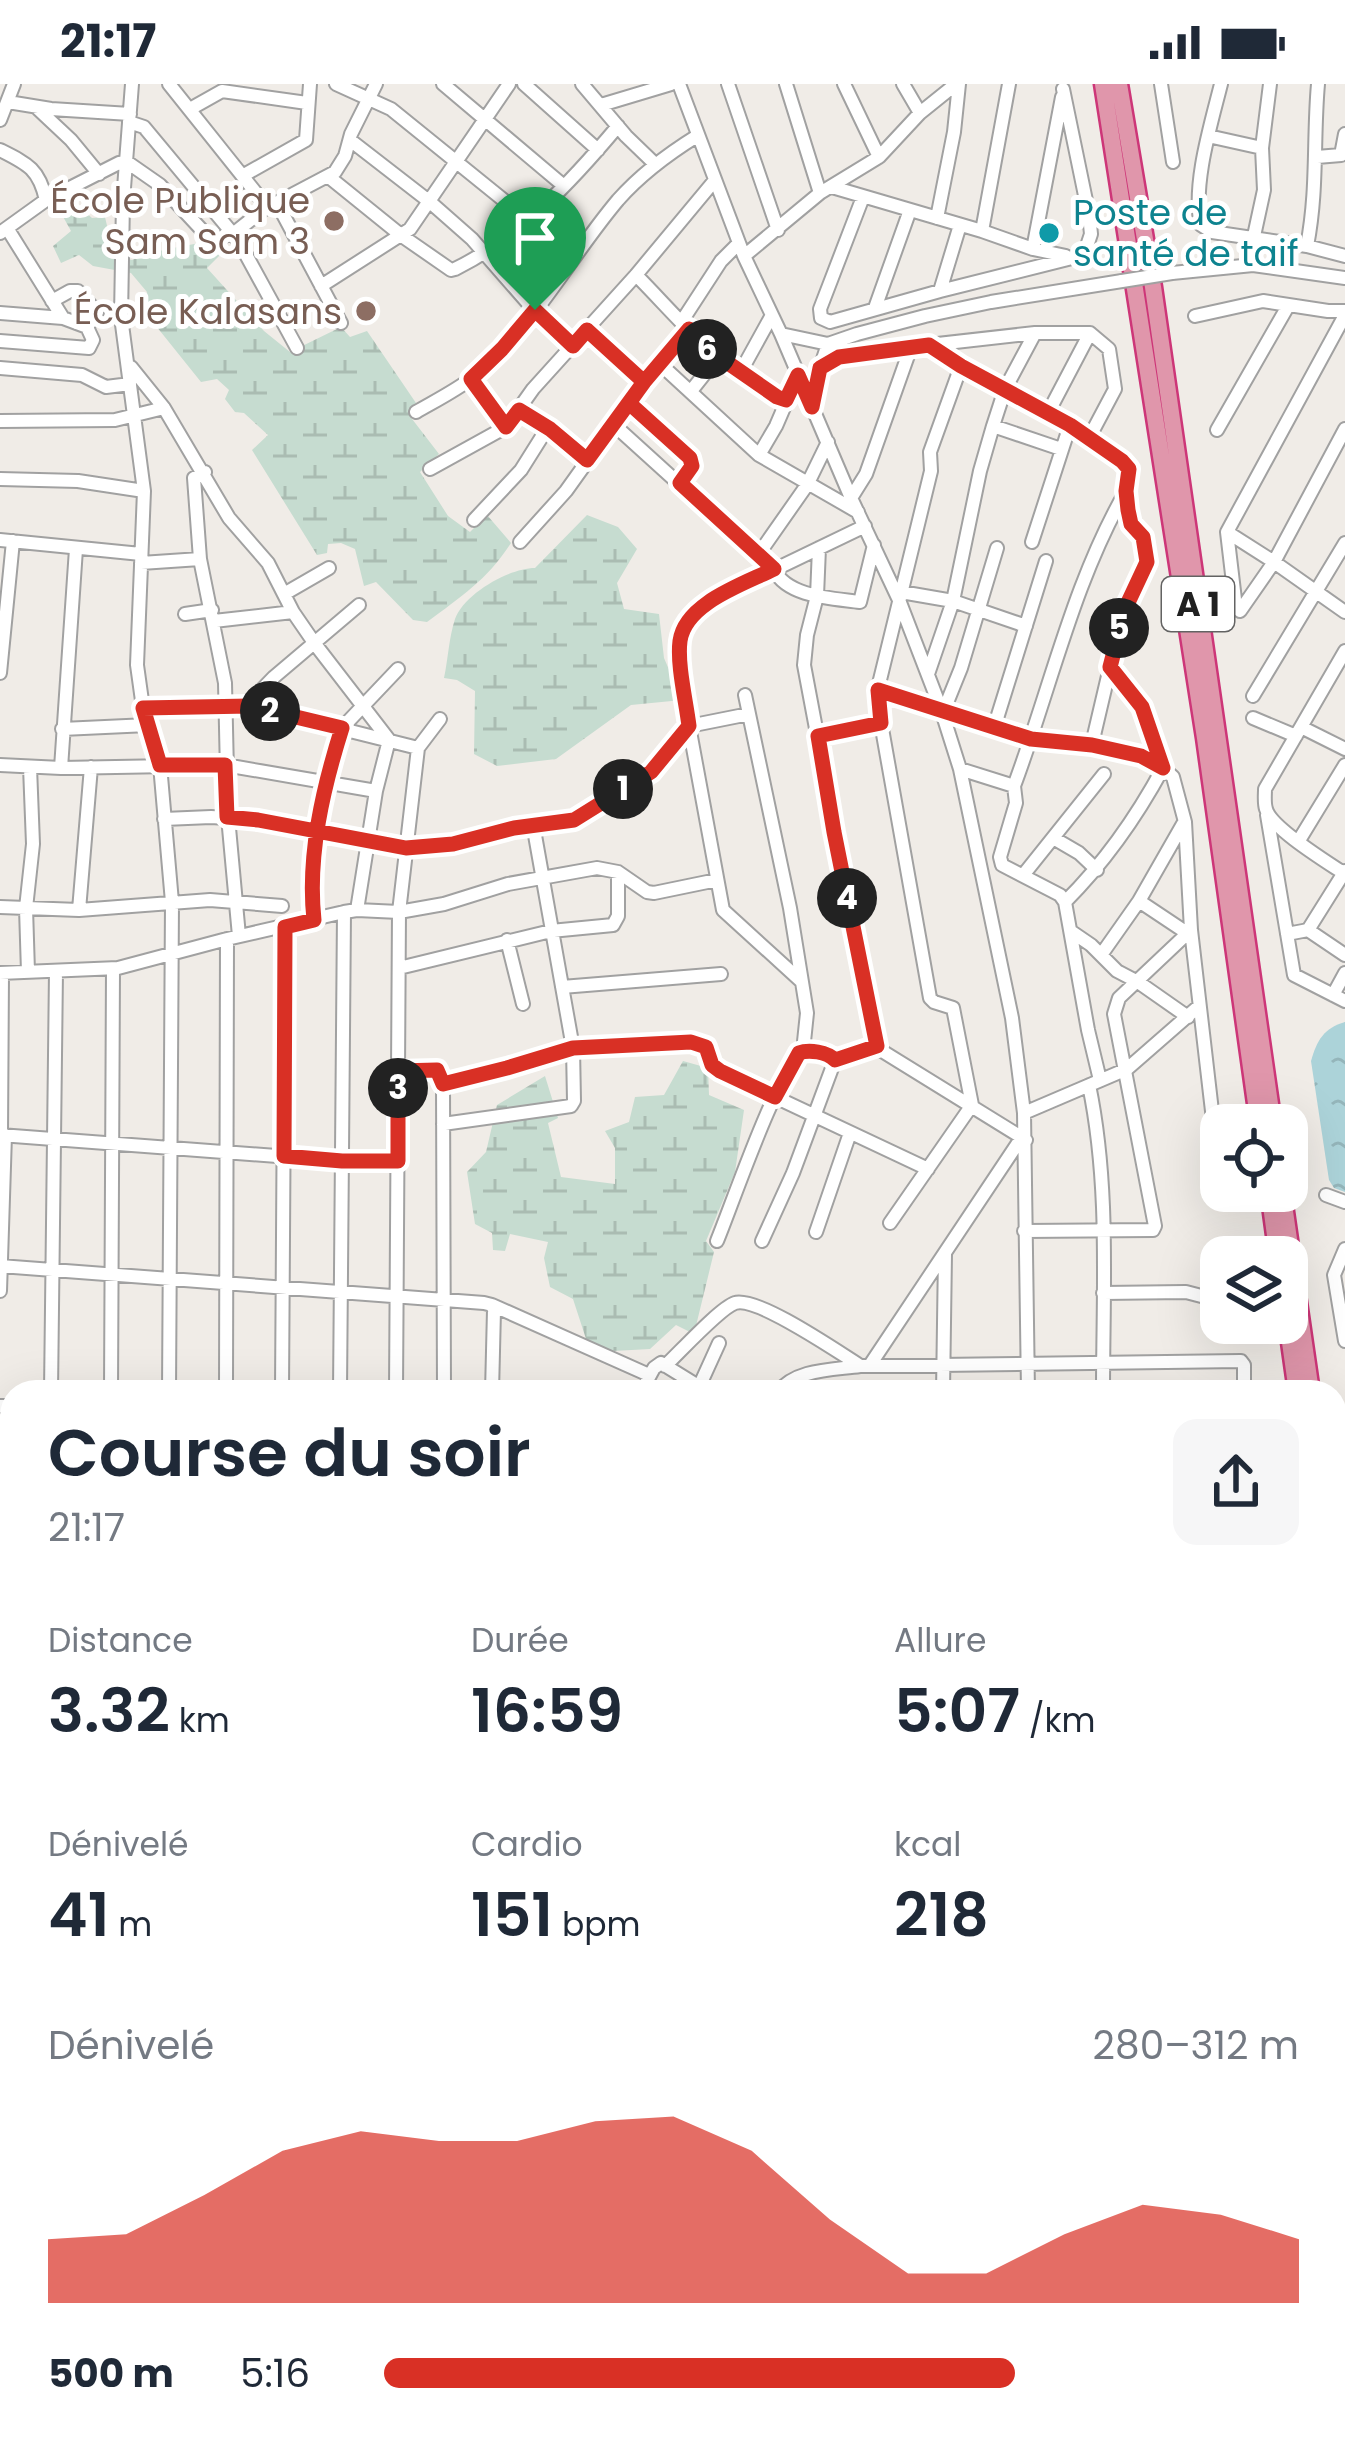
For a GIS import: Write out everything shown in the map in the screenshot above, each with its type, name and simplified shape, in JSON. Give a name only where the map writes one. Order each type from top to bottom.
[{"type":"highway","name":"A 1","points":[[1103,84],[1205,738],[1256,1104]]},
{"type":"highway","name":"A 1","points":[[1119,84],[1153,287],[1270,1104]]},
{"type":"highway","points":[[1285,1212],[1309,1380]]},
{"type":"highway","points":[[1290,1344],[1295,1380]]},
{"type":"street","points":[[0,120],[14,84]]},
{"type":"street","points":[[132,84],[121,317],[144,491],[137,665],[143,708],[160,765],[172,902],[169,1380]]},
{"type":"street","points":[[169,84],[272,206],[340,323]]},
{"type":"street","points":[[244,175],[306,140],[310,84]]},
{"type":"street","points":[[336,84],[392,109],[527,219]]},
{"type":"street","points":[[127,162],[160,185],[215,244],[272,206],[329,177],[340,166],[376,84]]},
{"type":"street","points":[[443,84],[564,186]]},
{"type":"street","points":[[321,286],[402,236],[509,84]]},
{"type":"street","points":[[524,84],[598,150]]},
{"type":"street","points":[[582,84],[655,164]]},
{"type":"street","points":[[601,106],[675,84],[741,249],[851,498],[900,596],[942,709],[960,770],[1012,1018],[1024,1113],[1028,1380]]},
{"type":"street","points":[[728,84],[778,230]]},
{"type":"street","points":[[786,84],[826,190]]},
{"type":"street","points":[[844,84],[879,157]]},
{"type":"street","points":[[903,84],[920,113]]},
{"type":"street","points":[[520,542],[566,491],[659,363],[721,261],[778,230],[826,190],[879,157],[920,113],[957,84]]},
{"type":"street","points":[[937,218],[954,132],[957,84]]},
{"type":"street","points":[[982,231],[1009,84]]},
{"type":"street","points":[[1221,84],[1208,136],[1199,221],[1212,232],[1345,256]]},
{"type":"street","points":[[1254,236],[1264,190],[1262,148],[1270,84]]},
{"type":"street","points":[[1307,246],[1314,211],[1318,84]]},
{"type":"street","points":[[1162,85],[1173,162]]},
{"type":"street","points":[[863,197],[820,309],[820,318],[830,322],[1084,255],[1090,234],[1063,86]]},
{"type":"street","points":[[1033,249],[1063,86]]},
{"type":"street","points":[[190,109],[222,92],[307,103]]},
{"type":"street","points":[[8,103],[129,118],[144,127],[231,232],[298,348]]},
{"type":"street","points":[[38,108],[98,174]]},
{"type":"street","points":[[329,177],[452,270],[485,254],[527,219],[618,126]]},
{"type":"street","points":[[1317,158],[1341,155],[1345,134]]},
{"type":"street","points":[[416,412],[471,379],[502,349],[617,201],[655,164],[697,136]]},
{"type":"street","points":[[1208,136],[1262,148]]},
{"type":"street","points":[[350,140],[430,202],[573,346]]},
{"type":"street","points":[[0,150],[37,173],[46,200]]},
{"type":"street","points":[[63,318],[4,231],[46,200],[127,162]]},
{"type":"street","points":[[430,469],[506,427],[533,389],[715,180]]},
{"type":"street","points":[[826,190],[1074,258]]},
{"type":"street","points":[[875,308],[910,210]]},
{"type":"street","points":[[940,291],[960,225]]},
{"type":"street","points":[[782,334],[828,344],[991,302],[1172,273],[1253,265],[1345,278]]},
{"type":"street","points":[[636,275],[705,347],[786,400]]},
{"type":"street","points":[[52,301],[78,291],[96,309],[87,327]]},
{"type":"street","points":[[1195,316],[1263,301],[1345,313],[1227,532],[1238,610],[1274,562],[1345,429]]},
{"type":"street","points":[[1217,430],[1288,305]]},
{"type":"street","points":[[0,313],[63,318],[87,327],[93,340],[88,348],[0,341]]},
{"type":"street","points":[[740,373],[772,315]]},
{"type":"street","points":[[587,330],[644,382]]},
{"type":"street","points":[[820,368],[839,357],[911,347],[1035,333],[1090,333],[1109,349],[1115,389],[1089,438]]},
{"type":"street","points":[[928,674],[953,601],[993,426],[1005,389],[1035,333]]},
{"type":"street","points":[[1048,413],[1090,333]]},
{"type":"street","points":[[812,407],[828,344]]},
{"type":"street","points":[[929,345],[1070,425],[1129,469],[1126,491],[1131,524],[1143,537],[1147,562],[1125,609],[1092,745]]},
{"type":"street","points":[[851,498],[866,474],[911,347]]},
{"type":"street","points":[[691,391],[718,357]]},
{"type":"street","points":[[659,363],[759,455],[862,519]]},
{"type":"street","points":[[128,364],[164,408],[225,512],[262,555],[315,644],[389,740]]},
{"type":"street","points":[[890,1223],[972,1105],[953,1008],[930,998],[878,690],[931,471],[930,452],[961,366]]},
{"type":"street","points":[[0,368],[82,375],[106,387],[130,384]]},
{"type":"street","points":[[759,455],[798,375]]},
{"type":"street","points":[[471,379],[506,427]]},
{"type":"street","points":[[629,403],[690,458],[692,466],[680,483]]},
{"type":"street","points":[[0,421],[94,421],[164,408]]},
{"type":"street","points":[[519,410],[587,460]]},
{"type":"street","points":[[614,424],[774,569],[784,585],[860,602],[874,544]]},
{"type":"street","points":[[1032,542],[1070,425]]},
{"type":"street","points":[[993,426],[1061,449]]},
{"type":"street","points":[[474,520],[512,481],[548,428]]},
{"type":"street","points":[[758,555],[807,485],[828,442]]},
{"type":"street","points":[[205,472],[194,478],[200,559],[226,705],[234,902],[226,1152],[226,1380]]},
{"type":"street","points":[[0,479],[79,481],[144,491]]},
{"type":"street","points":[[1103,1380],[1105,1197],[1095,1083],[1072,932],[1060,895],[1000,861],[1016,803],[1014,785],[1075,601],[1104,529],[1126,491]]},
{"type":"street","points":[[801,980],[723,910],[679,647],[684,628],[705,603],[819,548],[862,519]]},
{"type":"street","points":[[1227,532],[1345,613]]},
{"type":"street","points":[[0,673],[6,540],[141,559],[200,559]]},
{"type":"street","points":[[1253,696],[1345,543]]},
{"type":"street","points":[[819,548],[817,596],[804,665],[877,1046],[1024,1138]]},
{"type":"street","points":[[942,709],[997,548]]},
{"type":"street","points":[[61,768],[76,549]]},
{"type":"street","points":[[994,728],[1046,561]]},
{"type":"street","points":[[284,594],[329,568]]},
{"type":"street","points":[[900,596],[953,601],[1026,626]]},
{"type":"street","points":[[246,706],[359,605]]},
{"type":"street","points":[[184,614],[293,612]]},
{"type":"street","points":[[1345,651],[1265,789],[1264,805],[1294,975],[1339,998],[1345,973]]},
{"type":"street","points":[[1065,902],[1097,870],[1138,814],[1163,768],[1142,707],[1110,667]]},
{"type":"street","points":[[314,920],[318,832],[342,728],[398,669]]},
{"type":"street","points":[[878,690],[1031,739],[1141,756],[1173,777],[1185,822],[1193,1012],[1208,1104]]},
{"type":"street","points":[[717,1241],[775,1097],[793,1060],[803,1051],[807,1013],[745,695]]},
{"type":"street","points":[[143,708],[246,706],[418,748]]},
{"type":"street","points":[[164,819],[258,820],[406,848],[436,848],[533,824],[574,820],[651,772],[689,726],[748,714]]},
{"type":"street","points":[[1253,718],[1345,749]]},
{"type":"street","points":[[396,1380],[399,912],[418,748],[440,719]]},
{"type":"street","points":[[818,736],[881,723]]},
{"type":"street","points":[[62,729],[148,725]]},
{"type":"street","points":[[340,1380],[350,911],[389,740]]},
{"type":"street","points":[[0,765],[225,765],[376,791]]},
{"type":"street","points":[[1298,842],[1345,765]]},
{"type":"street","points":[[28,972],[26,908],[33,844],[30,767]]},
{"type":"street","points":[[79,910],[91,767]]},
{"type":"street","points":[[960,770],[1014,785]]},
{"type":"street","points":[[1024,874],[1104,774]]},
{"type":"street","points":[[1268,815],[1298,842],[1344,872],[1308,930]]},
{"type":"street","points":[[1101,955],[1139,902],[1185,822]]},
{"type":"street","points":[[443,1124],[571,1106],[574,1100],[573,1048],[533,824]]},
{"type":"street","points":[[1055,839],[1097,870]]},
{"type":"street","points":[[0,1291],[1,973],[113,969],[350,911],[399,912],[444,904],[494,887],[597,868],[618,872],[654,893],[717,880]]},
{"type":"street","points":[[399,968],[551,931],[616,924],[618,872]]},
{"type":"street","points":[[0,907],[79,910],[210,900],[282,906]]},
{"type":"street","points":[[1139,902],[1189,932]]},
{"type":"street","points":[[282,1380],[285,927]]},
{"type":"street","points":[[1287,934],[1308,930],[1345,955]]},
{"type":"street","points":[[1072,932],[1117,970],[1193,1012]]},
{"type":"street","points":[[1024,1231],[1150,1232],[1155,1226],[1116,1004],[1189,932]]},
{"type":"street","points":[[507,940],[523,1004]]},
{"type":"street","points":[[111,1380],[113,969]]},
{"type":"street","points":[[51,1380],[56,971]]},
{"type":"street","points":[[562,987],[722,974]]},
{"type":"street","points":[[1024,1113],[1127,1069],[1193,1012]]},
{"type":"street","points":[[443,1084],[573,1048],[698,1043],[706,1047],[712,1065],[720,1071],[928,1169]]},
{"type":"street","points":[[835,1060],[877,1046]]},
{"type":"street","points":[[803,1051],[828,1054],[835,1060]]},
{"type":"street","points":[[762,1241],[835,1060]]},
{"type":"street","points":[[398,1071],[437,1070],[443,1084],[444,1380]]},
{"type":"street","points":[[816,1232],[850,1132]]},
{"type":"street","points":[[2,1135],[342,1161],[398,1161]]},
{"type":"street","points":[[865,1366],[1024,1138]]},
{"type":"street","points":[[1326,1195],[1345,1202]]},
{"type":"street","points":[[1345,1249],[1334,1276],[1345,1341]]},
{"type":"street","points":[[943,1380],[945,1252]]},
{"type":"street","points":[[0,1266],[492,1305],[649,1375]]},
{"type":"street","points":[[1102,1293],[1200,1296]]},
{"type":"street","points":[[665,1366],[729,1306],[743,1302],[781,1317],[865,1366]]},
{"type":"street","points":[[492,1305],[492,1380]]},
{"type":"street","points":[[701,1380],[719,1343]]},
{"type":"street","points":[[792,1380],[813,1372],[865,1366],[1241,1361],[1244,1380]]},
{"type":"street","points":[[647,1380],[661,1363],[684,1380]]},
{"type":"green space","points":[[73,201],[92,218],[105,217],[114,256],[132,260],[204,242],[220,255],[207,268],[264,331],[290,352],[341,327],[350,337],[367,331],[416,403],[409,415],[439,454],[420,472],[448,516],[470,532],[487,515],[511,543],[493,567],[427,622],[413,620],[376,582],[364,586],[355,549],[328,544],[327,553],[317,555],[252,450],[268,435],[244,413],[235,412],[225,399],[229,390],[217,379],[201,382],[148,316],[147,292],[131,273],[93,266],[79,255],[61,263],[53,246],[71,231],[61,213]]},
{"type":"green space","points":[[587,515],[618,527],[637,549],[617,583],[624,609],[659,614],[664,658],[682,700],[631,705],[556,759],[497,766],[474,754],[475,691],[444,678],[455,619],[468,600],[489,584],[535,568]]},
{"type":"green space","points":[[683,1061],[708,1068],[709,1095],[744,1110],[735,1172],[706,1241],[714,1252],[694,1334],[676,1325],[650,1349],[613,1351],[588,1345],[573,1299],[550,1287],[544,1258],[548,1242],[510,1234],[505,1251],[493,1250],[492,1233],[475,1224],[467,1172],[486,1152],[497,1105],[545,1076],[558,1118],[548,1123],[561,1177],[615,1184],[615,1148],[605,1131],[629,1122],[635,1097],[664,1095]]},
{"type":"water","points":[[1345,1022],[1345,1192],[1329,1180],[1311,1061],[1322,1036]]},
{"type":"place","name":"École Publique Sam Sam 3","points":[[334,221]]},
{"type":"place","name":"Poste de santé de taif","points":[[1049,233]]},
{"type":"place","name":"École Kalasans","points":[[366,311]]},
{"type":"route","points":[[535,310],[471,379],[506,427],[519,410],[587,460],[644,382],[689,329],[705,347],[777,397],[786,400],[798,375],[812,407],[820,368],[831,361],[929,345],[1070,425],[1122,461],[1129,469],[1126,491],[1131,524],[1143,537],[1147,562],[1125,609],[1110,667],[1142,707],[1163,768],[1141,756],[1092,745],[1031,739],[878,690],[881,723],[818,736],[877,1046],[835,1060],[828,1054],[799,1053],[775,1097],[720,1071],[712,1065],[706,1047],[691,1042],[573,1048],[443,1084],[437,1070],[398,1071],[398,1161],[284,1156],[285,927],[314,920],[312,891],[318,832],[321,811],[342,728],[250,706],[143,708],[160,765],[225,765],[227,817],[258,820],[318,832],[367,841],[419,849],[533,824],[574,820],[651,772],[689,726],[679,647],[684,628],[705,603],[774,569],[680,483],[692,466],[690,458],[629,403],[644,382],[587,330],[573,346],[535,310]]}]
